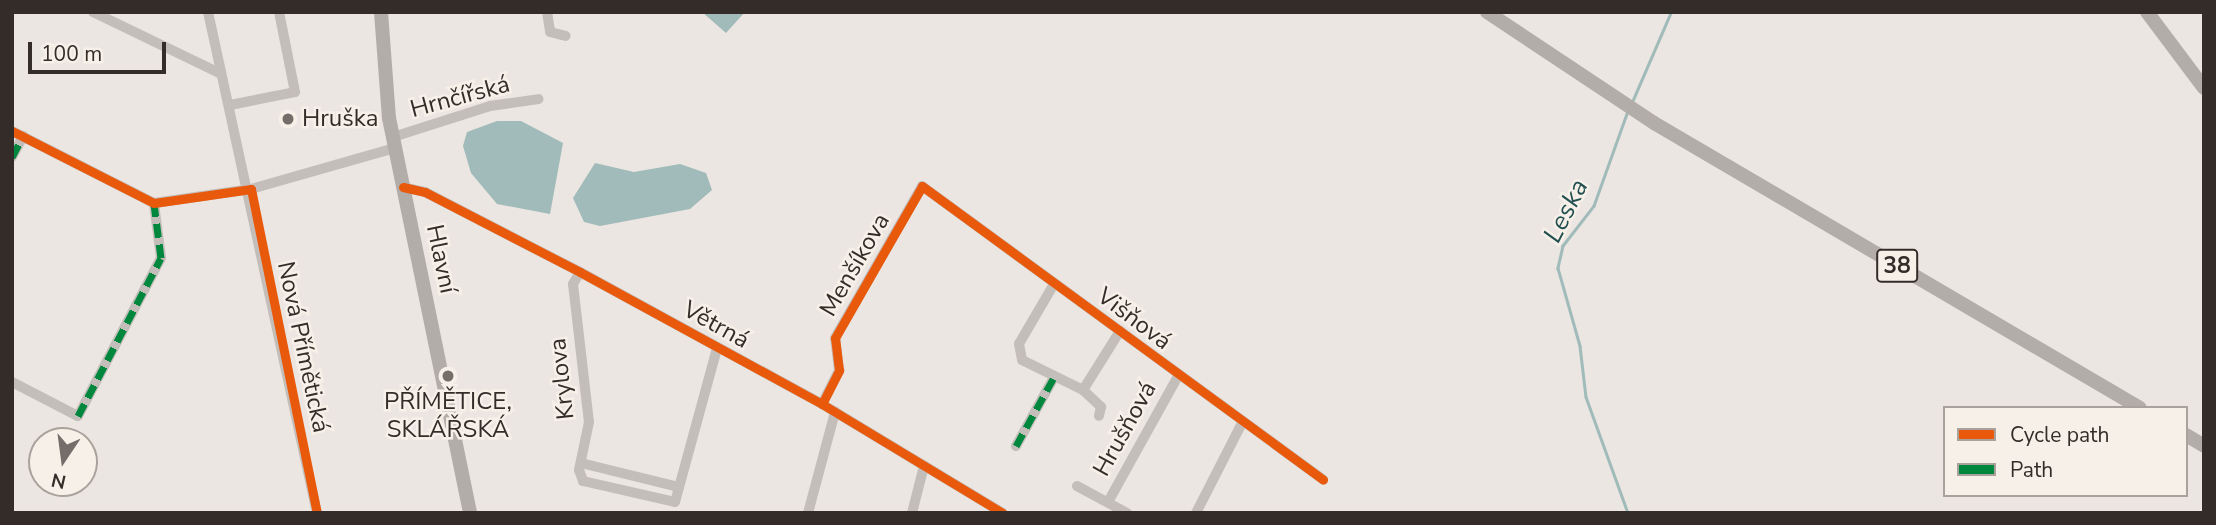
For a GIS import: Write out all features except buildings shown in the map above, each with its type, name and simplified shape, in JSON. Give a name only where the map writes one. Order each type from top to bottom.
[{"type":"main road","name":"Hlavní","points":[[381,12],[394,143],[470,513]]},
{"type":"main road","name":"38","points":[[1487,12],[1654,123],[2137,406]]},
{"type":"main road","points":[[2147,12],[2204,88]]},
{"type":"main road","points":[[2188,436],[2204,446]]},
{"type":"street","points":[[93,12],[221,74]]},
{"type":"street","name":"Nová Přímětická","points":[[208,12],[251,188],[317,513]]},
{"type":"street","points":[[230,105],[295,92],[279,12]]},
{"type":"street","points":[[547,12],[550,32],[566,36]]},
{"type":"street","name":"Hrnčířská","points":[[154,203],[251,188],[394,143],[490,106],[539,99]]},
{"type":"street","points":[[12,157],[18,133],[154,203],[161,258],[78,416],[12,382]]},
{"type":"street","name":"Višňová","points":[[922,186],[1323,480]]},
{"type":"street","name":"Menšíkova","points":[[822,404],[839,370],[835,338],[922,186]]},
{"type":"street","name":"Větrná","points":[[403,187],[425,191],[822,404],[1003,513]]},
{"type":"street","name":"Krylova","points":[[579,272],[573,284],[589,422],[581,463]]},
{"type":"street","points":[[1054,284],[1018,349],[1022,360],[1053,379],[1083,390],[1101,407],[1099,416]]},
{"type":"street","points":[[1083,390],[1120,331]]},
{"type":"street","points":[[679,487],[581,463],[583,481],[675,502],[717,348]]},
{"type":"street","name":"Hrušňová","points":[[1108,502],[1178,376]]},
{"type":"street","points":[[1016,446],[1053,379]]},
{"type":"street","points":[[808,513],[835,412]]},
{"type":"street","points":[[1196,513],[1242,423]]},
{"type":"street","points":[[912,513],[924,466]]},
{"type":"street","name":"Hrušňová","points":[[1077,486],[1127,513]]},
{"type":"water","points":[[702,12],[745,12],[726,33]]},
{"type":"water","points":[[497,121],[521,121],[563,143],[550,214],[497,204],[471,173],[463,146],[467,132]]},
{"type":"water","points":[[595,163],[634,172],[680,164],[706,173],[712,190],[690,209],[600,226],[584,222],[573,198]]},
{"type":"waterway","name":"Leska","points":[[1632,102],[1671,12]]},
{"type":"waterway","name":"Leska","points":[[1628,111],[1594,206],[1563,246],[1558,268],[1580,346],[1586,397],[1628,513]]},
{"type":"marked path","points":[[12,157],[23,136]]},
{"type":"marked path","points":[[78,416],[161,258],[154,203]]},
{"type":"marked path","points":[[1016,446],[1053,379]]},
{"type":"cycle path","points":[[12,131],[154,203],[251,189],[317,513]]},
{"type":"cycle path","points":[[822,404],[839,370],[835,338],[922,186],[1323,480]]},
{"type":"cycle path","points":[[403,187],[425,192],[580,272],[822,404],[1003,513]]},
{"type":"place","name":"Hruška","points":[[288,119]]},
{"type":"place","name":"PŘÍMĚTICE, SKLÁŘSKÁ","points":[[448,376]]}]
